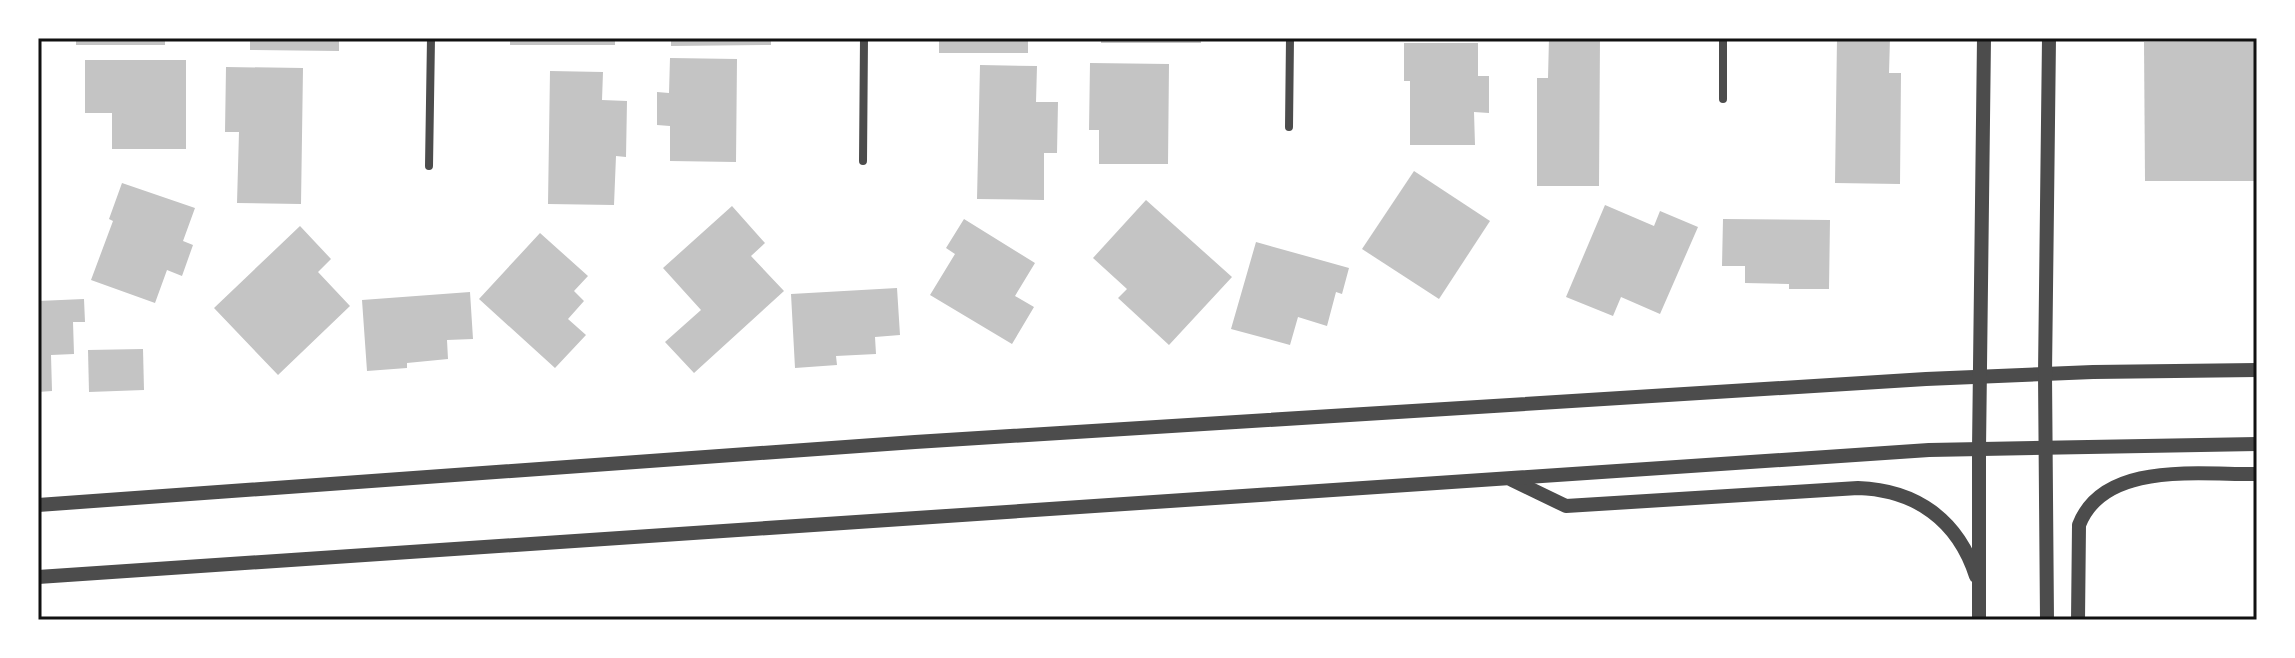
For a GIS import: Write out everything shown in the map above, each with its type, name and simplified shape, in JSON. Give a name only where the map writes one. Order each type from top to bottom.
[{"type":"street","points":[[429,166],[431,38]]},
{"type":"street","points":[[863,161],[864,38]]},
{"type":"street","points":[[1289,127],[1290,38]]},
{"type":"street","points":[[1723,38],[1723,99]]},
{"type":"street","points":[[1979,620],[1984,38]]},
{"type":"street","points":[[2047,620],[2045,374],[2049,38]]},
{"type":"street","points":[[38,505],[915,442],[1979,377],[2257,370]]},
{"type":"street","points":[[38,577],[1979,449],[2257,444]]},
{"type":"street","points":[[2078,620],[2079,525],[2085,511],[2108,489],[2141,477],[2257,474]]},
{"type":"street","points":[[1509,478],[1566,506],[1858,488],[1887,490],[1916,500],[1948,524],[1970,559],[1979,588]]},
{"type":"building","points":[[76,38],[165,38],[165,45],[76,45]]},
{"type":"building","points":[[250,38],[339,38],[339,51],[250,50]]},
{"type":"building","points":[[510,38],[615,38],[615,45],[510,45]]},
{"type":"building","points":[[671,38],[771,38],[771,45],[671,46]]},
{"type":"building","points":[[939,38],[1028,38],[1028,53],[939,53]]},
{"type":"building","points":[[1101,38],[1201,38],[1201,43],[1101,43]]},
{"type":"building","points":[[1549,38],[1600,38],[1599,186],[1537,186],[1537,78],[1548,78]]},
{"type":"building","points":[[1837,38],[1890,38],[1889,73],[1901,73],[1900,184],[1835,183]]},
{"type":"building","points":[[2257,41],[2257,181],[2145,181],[2144,42]]},
{"type":"building","points":[[1404,43],[1478,43],[1478,76],[1489,76],[1489,113],[1474,112],[1475,145],[1410,145],[1410,81],[1404,81]]},
{"type":"building","points":[[670,58],[737,59],[736,162],[670,161],[670,126],[657,125],[657,92],[669,93]]},
{"type":"building","points":[[85,60],[186,60],[186,149],[112,149],[112,113],[85,113]]},
{"type":"building","points":[[1090,63],[1169,64],[1168,164],[1099,164],[1099,130],[1089,130]]},
{"type":"building","points":[[980,65],[1037,66],[1036,102],[1058,102],[1057,153],[1044,153],[1044,200],[977,199]]},
{"type":"building","points":[[226,67],[303,68],[301,204],[237,203],[239,132],[225,132]]},
{"type":"building","points":[[550,71],[603,72],[602,100],[627,101],[626,157],[616,156],[614,205],[548,204]]},
{"type":"building","points":[[1414,171],[1490,221],[1439,299],[1362,249]]},
{"type":"building","points":[[122,183],[195,208],[183,241],[193,245],[182,276],[167,270],[155,303],[91,280],[113,221],[109,219]]},
{"type":"building","points":[[1146,200],[1232,277],[1169,345],[1118,298],[1127,289],[1093,258]]},
{"type":"building","points":[[1605,205],[1654,226],[1660,211],[1698,227],[1660,314],[1621,297],[1613,316],[1566,297]]},
{"type":"building","points":[[732,206],[765,243],[751,256],[784,291],[694,373],[665,342],[701,310],[663,268]]},
{"type":"building","points":[[964,219],[1035,263],[1015,296],[1034,307],[1012,344],[930,295],[955,254],[946,248]]},
{"type":"building","points":[[1723,219],[1830,220],[1829,289],[1789,289],[1789,284],[1745,283],[1745,266],[1722,266]]},
{"type":"building","points":[[300,226],[331,259],[318,272],[350,306],[278,375],[214,308]]},
{"type":"building","points":[[540,233],[588,276],[574,291],[584,301],[568,319],[586,335],[555,368],[479,299]]},
{"type":"building","points":[[1256,242],[1349,268],[1342,294],[1336,292],[1327,326],[1298,317],[1290,345],[1231,329]]},
{"type":"building","points":[[897,288],[900,335],[875,337],[876,354],[836,356],[837,365],[795,368],[791,294]]},
{"type":"building","points":[[470,292],[473,339],[447,340],[448,359],[407,363],[407,368],[367,371],[362,300]]},
{"type":"building","points":[[84,299],[85,322],[73,322],[74,354],[51,355],[52,391],[38,392],[38,301]]},
{"type":"building","points":[[143,349],[144,390],[89,392],[88,350]]}]
